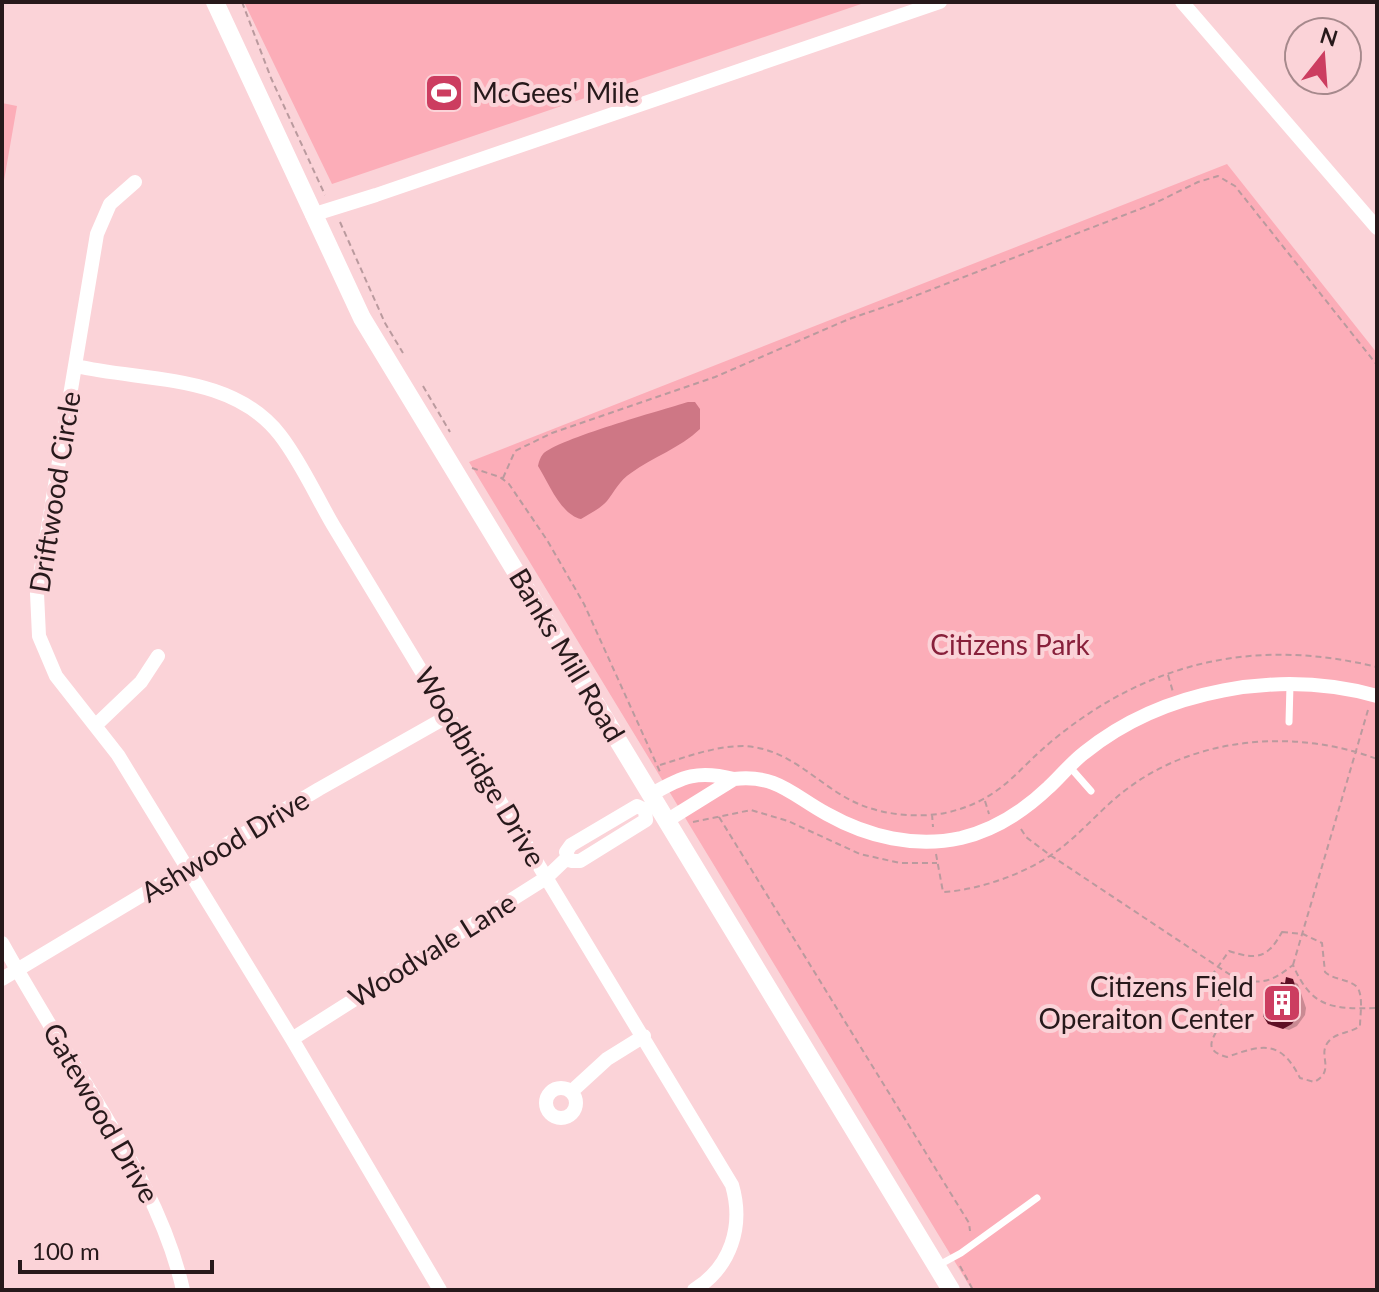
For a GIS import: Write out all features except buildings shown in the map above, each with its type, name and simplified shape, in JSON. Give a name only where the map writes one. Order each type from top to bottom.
[{"type":"street","name":"Banks Mill Road","points":[[215,2],[362,318],[661,804],[951,1290]]},
{"type":"street","points":[[312,215],[940,2]]},
{"type":"street","points":[[1182,2],[1377,228]]},
{"type":"street","name":"Driftwood Circle","points":[[135,182],[110,204],[100,223],[37,593],[37,622],[43,650],[56,676],[118,755],[188,869]]},
{"type":"street","name":"Woodbridge Drive","points":[[76,366],[213,390],[245,404],[268,421],[287,444],[333,525],[726,1172],[735,1196],[736,1231],[729,1253],[717,1270],[694,1290]]},
{"type":"street","points":[[96,725],[141,682],[158,656]]},
{"type":"street","points":[[661,804],[704,773],[734,779],[759,778],[782,785],[827,814],[872,834],[906,841],[934,841],[978,833],[1013,815],[1115,731],[1176,704],[1221,691],[1290,685],[1327,686],[1375,695]]},
{"type":"street","name":"Ashwood Drive","points":[[2,979],[319,789],[450,715]]},
{"type":"street","points":[[661,804],[734,779]]},
{"type":"street","name":"Woodvale Lane","points":[[292,1039],[546,878],[568,857],[566,852],[571,845],[637,806],[661,804]]},
{"type":"street","points":[[188,869],[440,1290]]},
{"type":"street","name":"Gatewood Drive","points":[[2,943],[110,1123],[154,1205],[172,1246],[183,1290]]},
{"type":"street","points":[[571,1092],[607,1059],[644,1036]]},
{"type":"lane","points":[[1289,722],[1290,685]]},
{"type":"lane","points":[[1069,766],[1091,791]]},
{"type":"lane","points":[[937,1266],[961,1253],[1037,1198]]},
{"type":"path","points":[[242,2],[271,78],[385,323],[407,360]]},
{"type":"path","points":[[503,479],[515,451],[552,433],[715,377],[849,319],[1139,210],[1218,176],[1235,186],[1377,365]]},
{"type":"path","points":[[422,384],[455,441]]},
{"type":"path","points":[[466,459],[472,469],[509,484],[547,540],[584,604],[659,765],[661,804],[683,822],[701,822],[751,810],[788,821],[860,854],[900,863],[937,863]]},
{"type":"path","points":[[659,765],[717,749],[744,746],[791,760],[860,805],[913,815],[932,814],[984,800],[1006,785],[1082,718],[1141,682],[1168,673],[1210,661],[1253,655],[1309,655],[1377,667]]},
{"type":"path","points":[[1168,673],[1176,704]]},
{"type":"path","points":[[1013,815],[1026,837],[1050,855],[1218,966],[1247,982],[1262,983],[1293,965],[1375,695]]},
{"type":"path","points":[[932,814],[943,892],[956,892],[994,883],[1050,855],[1131,786],[1177,759],[1228,745],[1284,740],[1320,743],[1377,759]]},
{"type":"path","points":[[719,817],[969,1223],[971,1236],[961,1253],[960,1266],[973,1290]]},
{"type":"path","points":[[1282,932],[1303,934],[1322,943],[1325,972],[1338,981],[1355,985],[1359,990],[1360,1026],[1339,1034],[1326,1045],[1326,1070],[1314,1082],[1300,1078],[1289,1058],[1278,1050],[1254,1047],[1227,1057],[1215,1051],[1212,1037],[1224,1017],[1223,1009],[1207,986],[1218,966],[1229,951],[1254,957],[1273,948],[1282,932]]},
{"type":"path","points":[[1293,965],[1315,1000],[1338,1008],[1377,1008]]},
{"type":"green space","name":"McGees' Mile","points":[[244,2],[867,2],[332,184]]},
{"type":"green space","points":[[2,103],[17,106],[2,192]]},
{"type":"green space","name":"Citizens Park","points":[[1227,164],[1377,353],[1377,1290],[972,1290],[469,462]]},
{"type":"shaded area","points":[[695,402],[700,409],[700,429],[692,436],[639,467],[620,483],[604,504],[581,519],[561,505],[538,466],[543,454],[589,433]]},
{"type":"place","name":"McGees' Mile","points":[[444,93]]},
{"type":"place","name":"Citizens Field Operaiton Center","points":[[1282,1003]]}]
